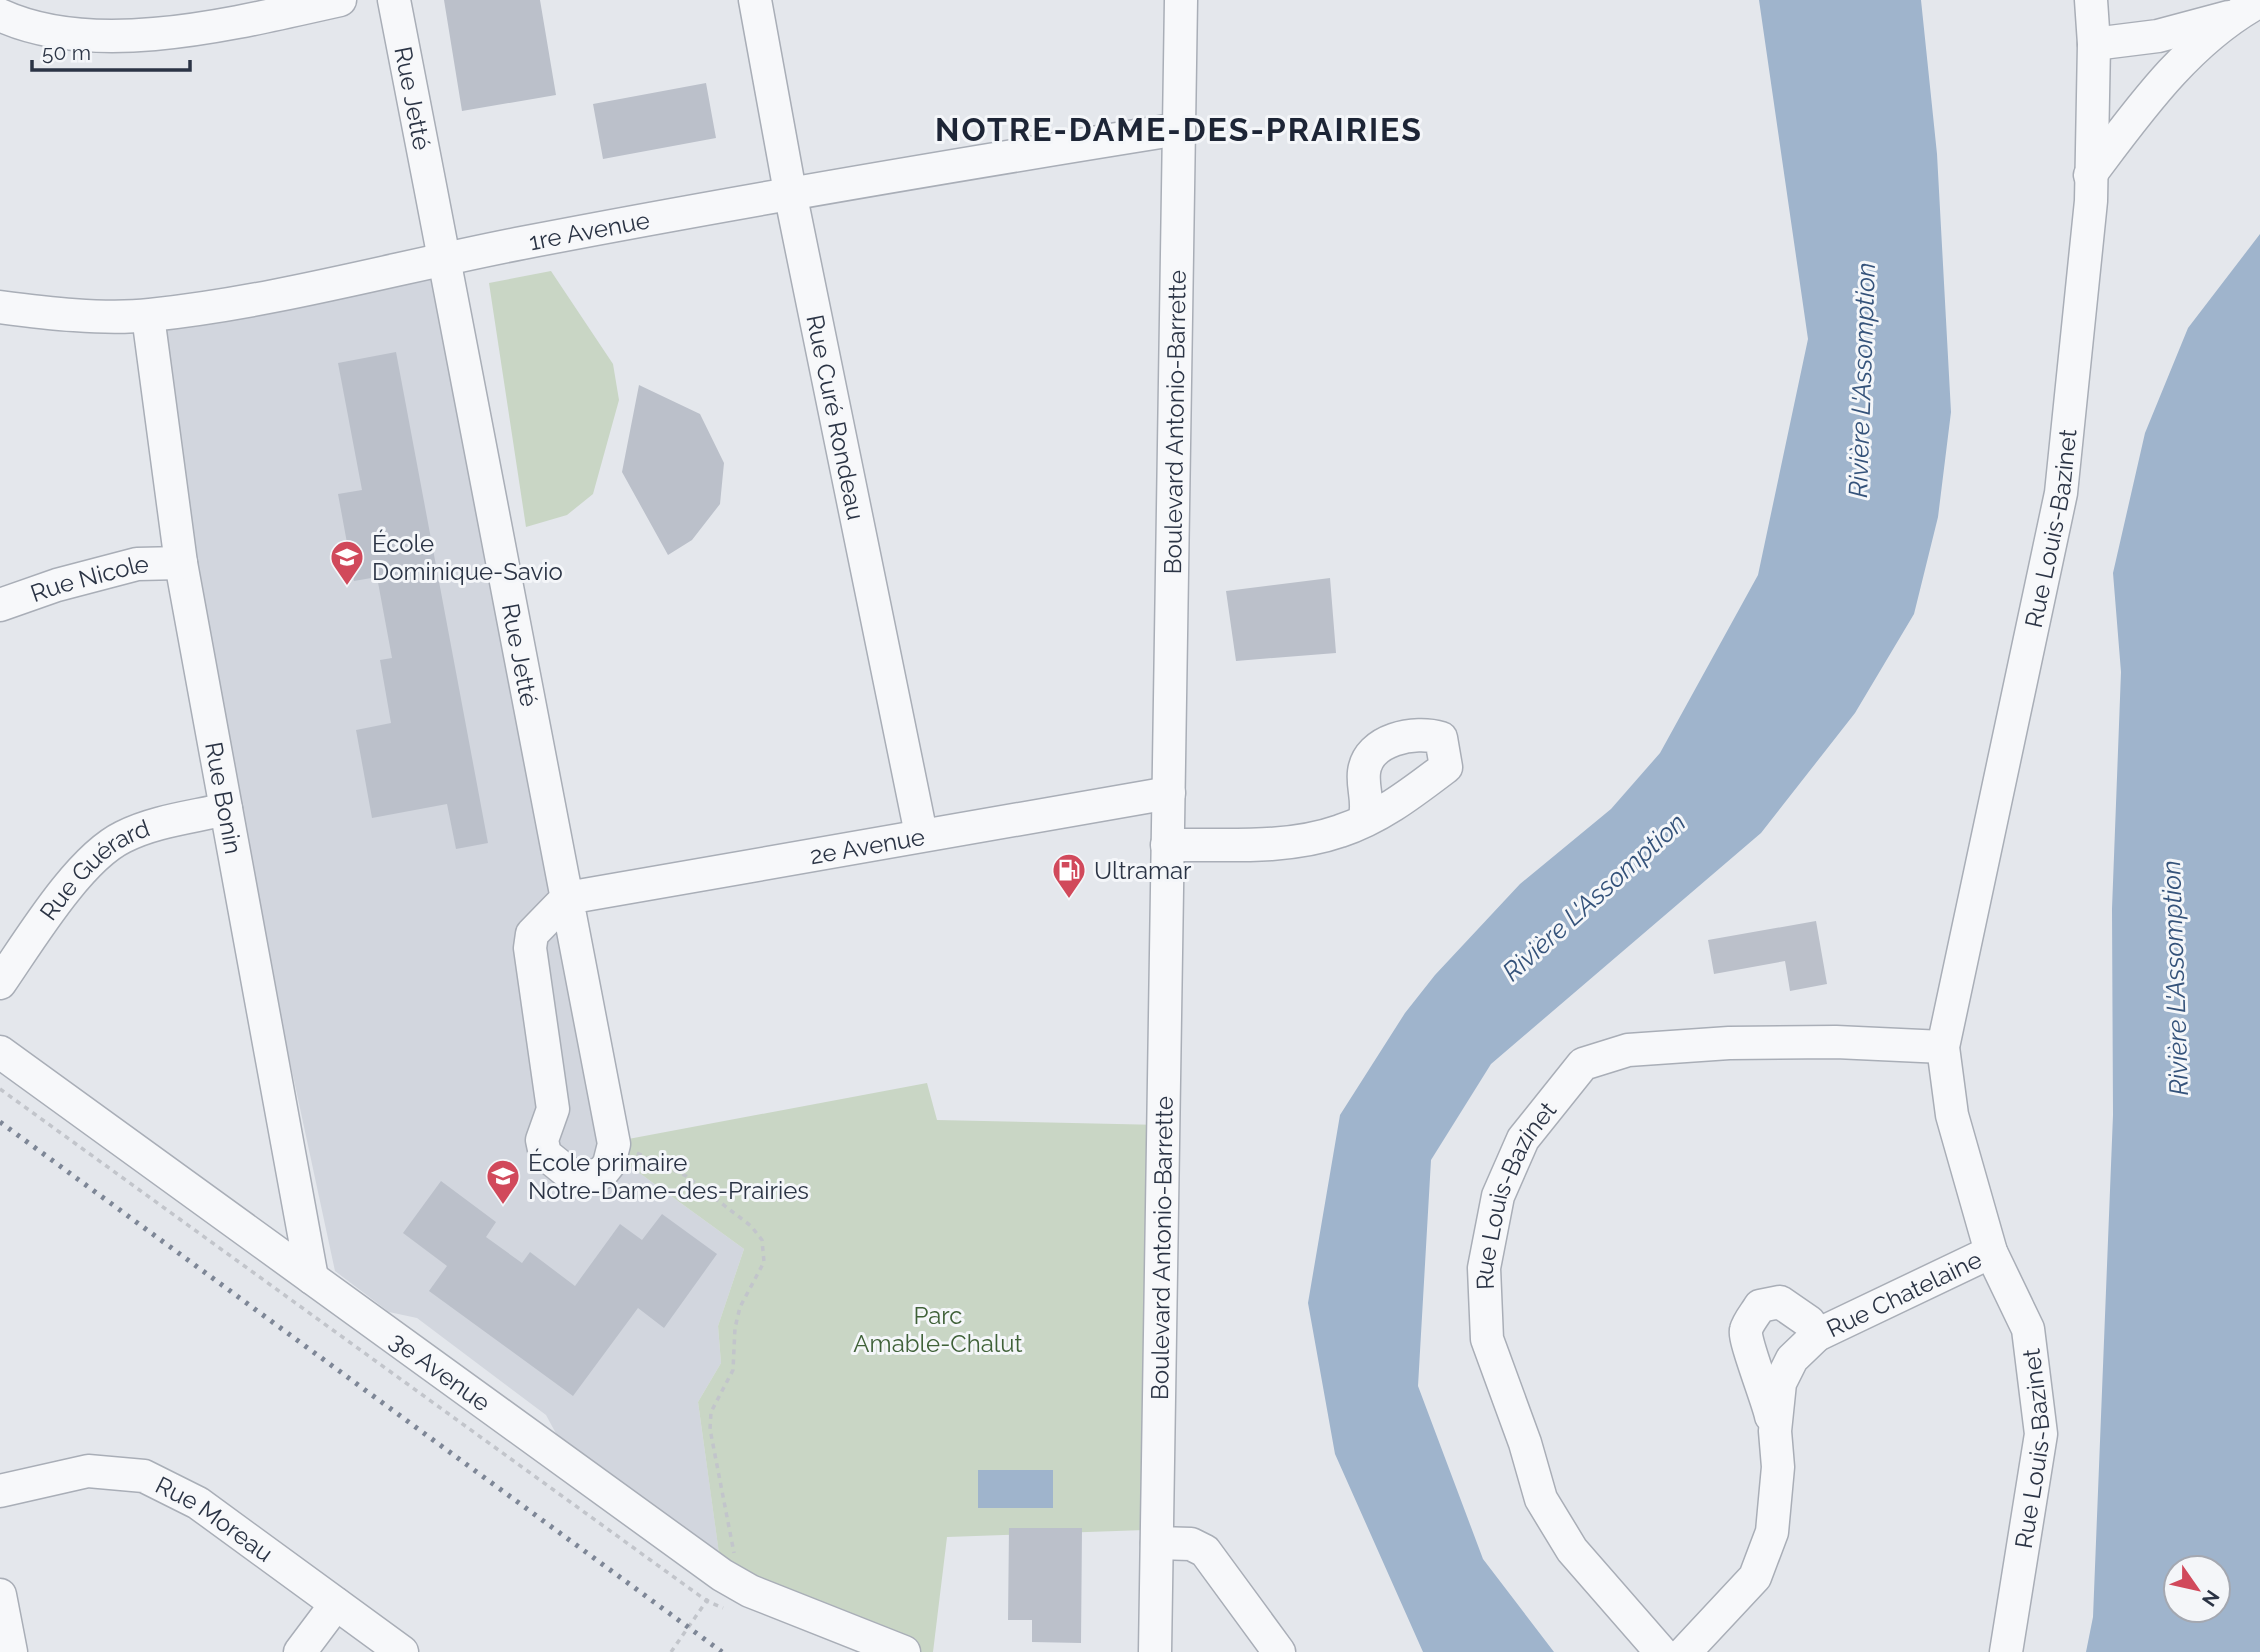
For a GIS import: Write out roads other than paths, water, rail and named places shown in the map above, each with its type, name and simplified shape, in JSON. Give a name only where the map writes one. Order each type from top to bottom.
[{"type":"street","points":[[0,15],[19,23],[100,36],[220,27],[340,0]]},
{"type":"street","name":"Rue Jetté","points":[[394,0],[444,258],[567,898],[614,1144],[609,1164],[602,1173],[588,1177],[571,1175],[552,1163],[545,1154],[542,1140],[553,1109],[530,948],[532,934],[567,898]]},
{"type":"street","name":"Rue Curé Rondeau","points":[[755,0],[790,192],[921,834]]},
{"type":"street","name":"Boulevard Antonio-Barrette","points":[[1155,1652],[1181,0]]},
{"type":"street","name":"Rue Louis-Bazinet","points":[[2006,1652],[2041,1434],[2028,1329],[1991,1252],[1952,1115],[1943,1047],[2061,493],[2091,201],[2094,44],[2091,0]]},
{"type":"street","points":[[2094,44],[2158,36],[2230,17],[2260,1]]},
{"type":"street","points":[[2090,176],[2147,98],[2230,17]]},
{"type":"street","name":"1re Avenue","points":[[0,307],[43,313],[148,316],[290,292],[444,258],[790,192],[1179,129]]},
{"type":"street","name":"Rue Bonin","points":[[148,316],[181,562],[312,1278]]},
{"type":"street","name":"Rue Nicole","points":[[0,606],[57,586],[137,564],[181,562]]},
{"type":"street","name":"2e Avenue","points":[[567,898],[921,834],[1169,793]]},
{"type":"street","name":"Rue Guérard","points":[[0,983],[52,909],[103,851],[122,837],[144,829],[226,810]]},
{"type":"street","points":[[1167,845],[1269,844],[1313,838],[1364,821]]},
{"type":"street","name":"Rue Louis-Bazinet","points":[[1661,1652],[1572,1550],[1541,1499],[1525,1443],[1487,1339],[1484,1268],[1498,1196],[1522,1139],[1583,1065],[1628,1050],[1729,1043],[1836,1042],[1943,1047]]},
{"type":"street","name":"3e Avenue","points":[[0,1052],[722,1575],[750,1591],[904,1652]]},
{"type":"street","name":"Rue Chatelaine","points":[[1775,1431],[1780,1383],[1792,1359],[1817,1335],[1991,1252]]},
{"type":"street","name":"Rue Chatelaine","points":[[1685,1652],[1755,1577],[1772,1532],[1778,1467],[1775,1431],[1763,1384],[1747,1348],[1745,1331],[1760,1306],[1780,1301],[1809,1322],[1817,1335]]},
{"type":"street","name":"Rue Moreau","points":[[0,1490],[88,1471],[144,1476],[198,1503],[401,1652]]},
{"type":"street","points":[[1157,1543],[1191,1544],[1205,1551],[1279,1652]]},
{"type":"street","points":[[0,1595],[11,1652]]},
{"type":"street","points":[[300,1652],[336,1604]]},
{"type":"water","name":"Rivière L'Assomption","points":[[1759,0],[1921,0],[1937,154],[1951,412],[1938,517],[1914,614],[1855,713],[1761,833],[1491,1064],[1431,1160],[1418,1386],[1483,1559],[1554,1652],[1423,1652],[1335,1454],[1308,1303],[1340,1115],[1405,1013],[1435,975],[1520,884],[1611,809],[1660,753],[1758,575],[1808,339]]},
{"type":"water","name":"Rivière L'Assomption","points":[[2260,234],[2260,1652],[2086,1652],[2093,1617],[2113,1115],[2112,909],[2121,672],[2113,573],[2145,433],[2188,328]]},
{"type":"water","points":[[978,1470],[1053,1470],[1053,1508],[978,1508]]},
{"type":"railway","points":[[0,1122],[722,1652]]},
{"type":"place","name":"École Dominique-Savio","points":[[347,587]]},
{"type":"place","name":"Ultramar","points":[[1069,900]]},
{"type":"place","name":"École primaire Notre-Dame-des-Prairies","points":[[503,1206]]},
{"type":"district","name":"NOTRE-DAME-DES-PRAIRIES","points":[[1179,129]]},
{"type":"park label","name":"Parc Amable-Chalut","points":[[938,1329]]}]
